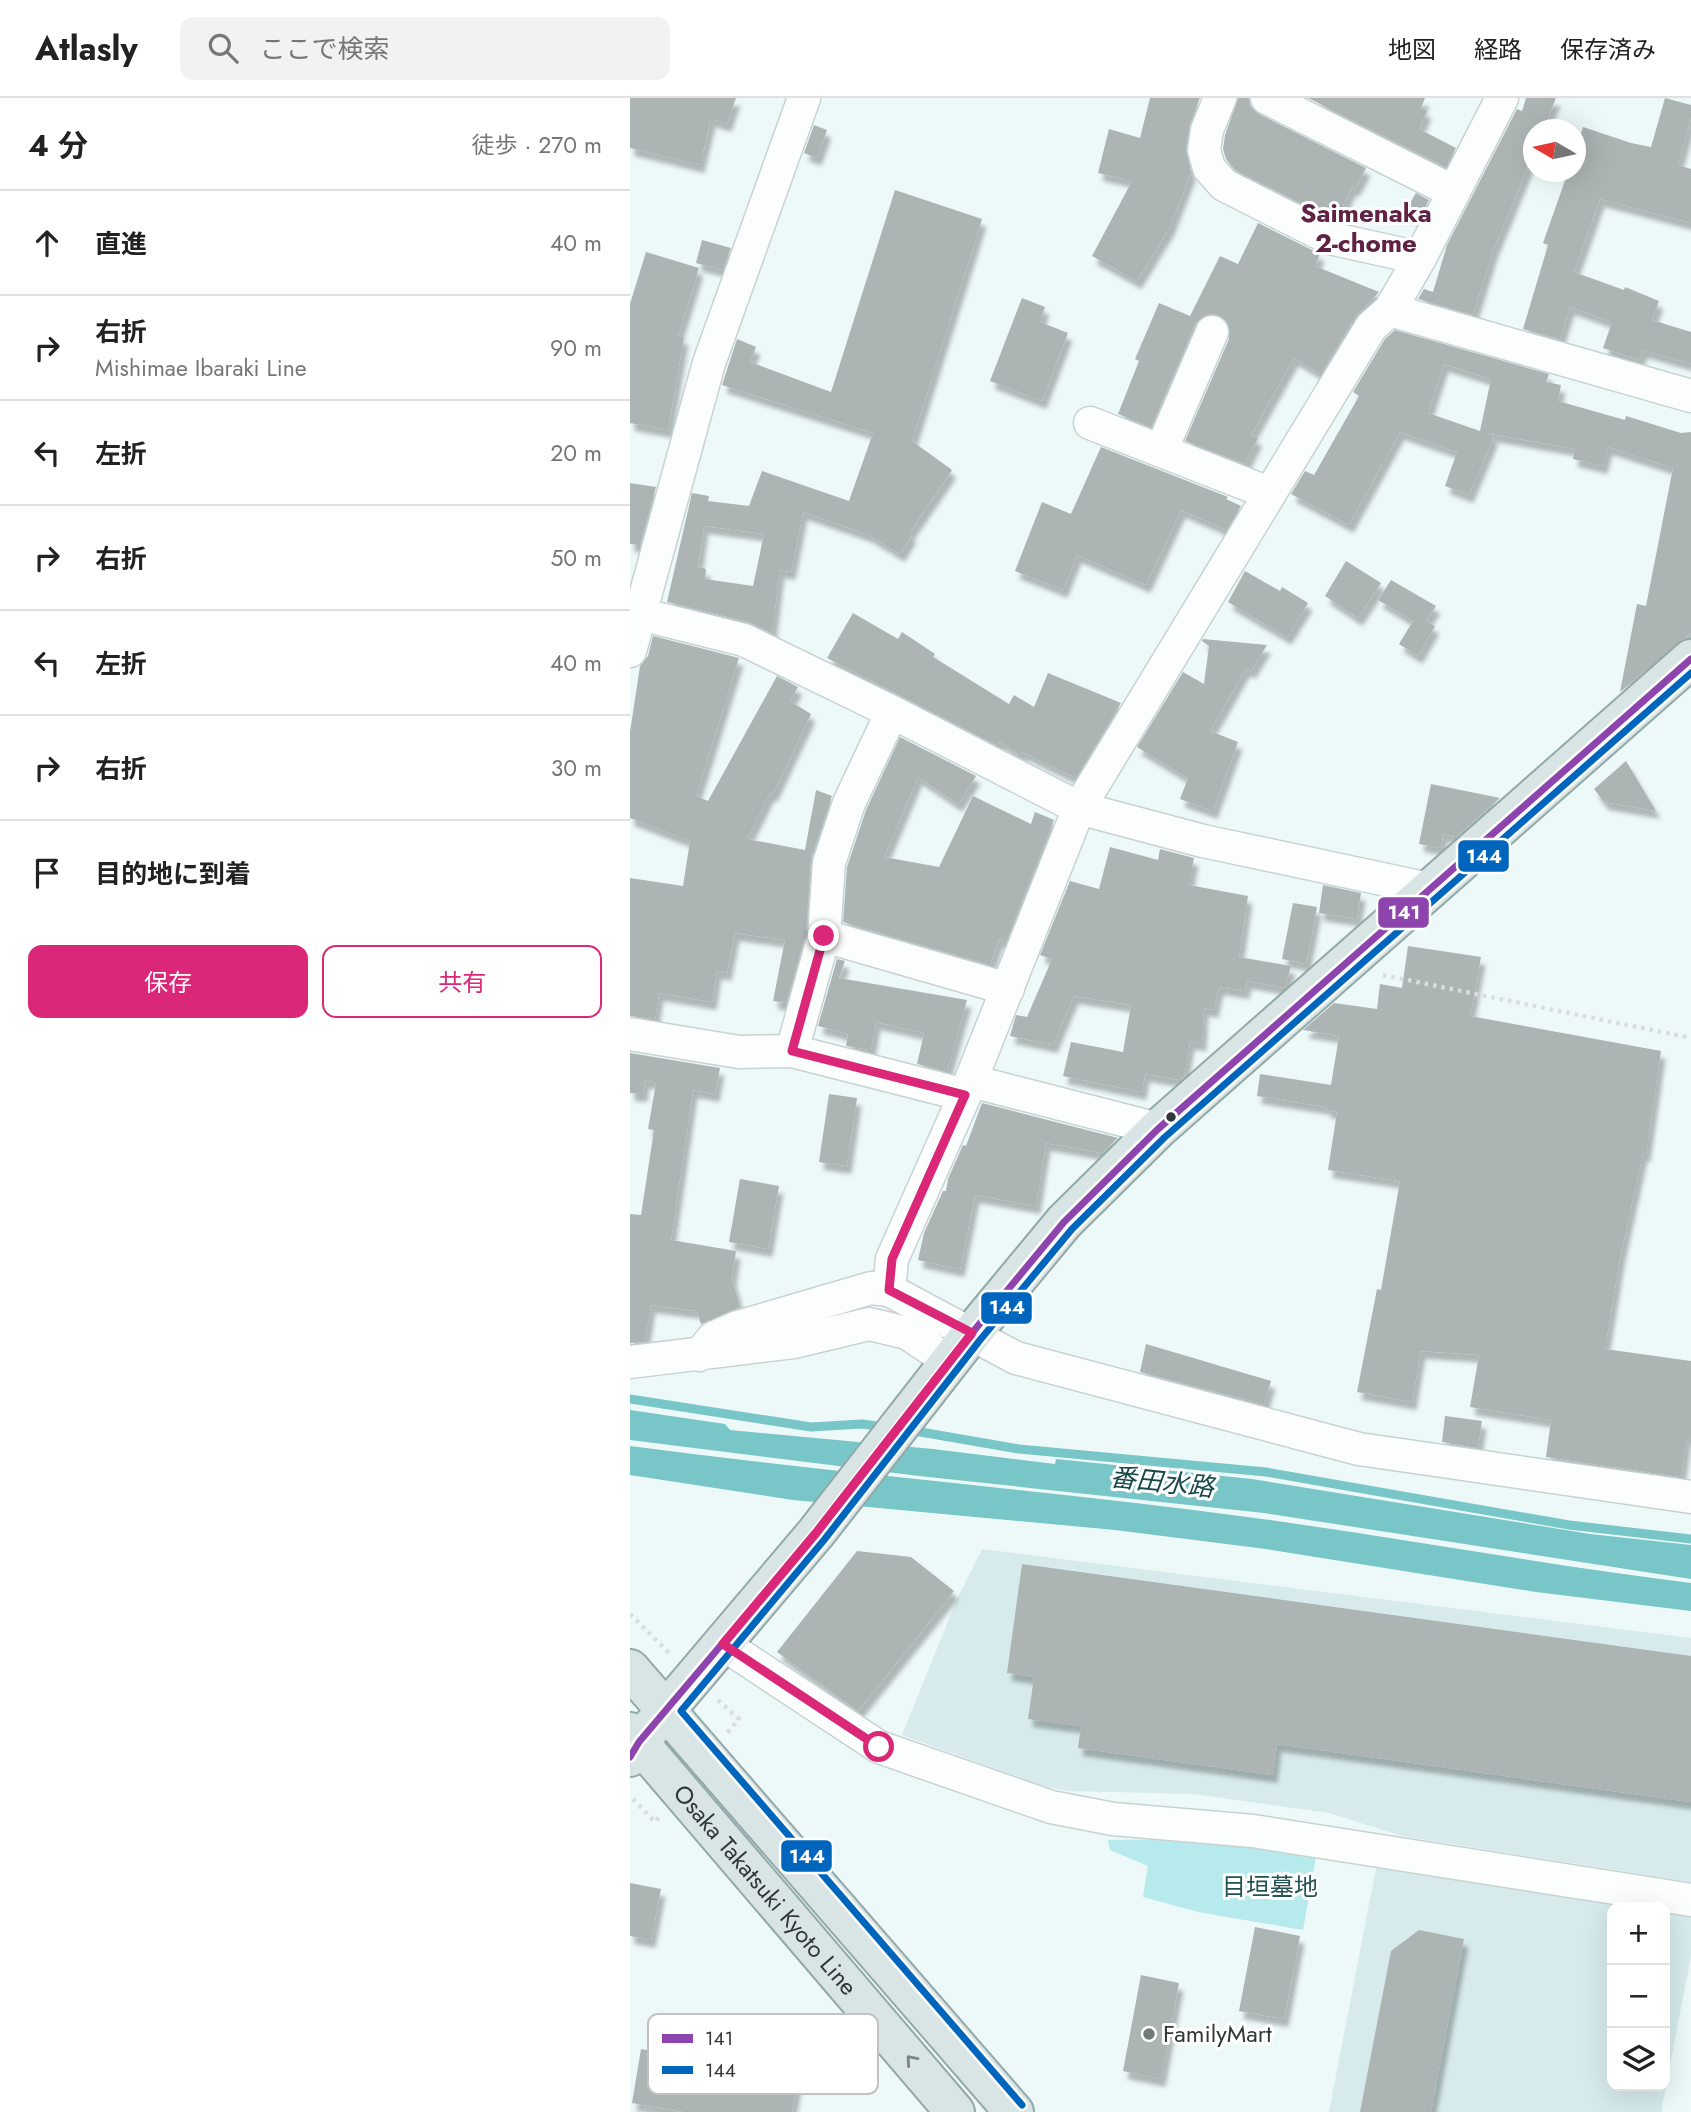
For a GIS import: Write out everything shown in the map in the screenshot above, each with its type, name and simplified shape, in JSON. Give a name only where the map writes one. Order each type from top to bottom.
[{"type":"main road","points":[[633,1744],[667,1711],[816,1533],[961,1347],[1065,1222],[1158,1129],[1691,659]]},
{"type":"main road","name":"Osaka Takatsuki Kyoto Line","points":[[630,1669],[1014,2112]]},
{"type":"main road","name":"Osaka Takatsuki Kyoto Line","points":[[633,1744],[869,2014]]},
{"type":"main road","name":"Osaka Takatsuki Kyoto Line","points":[[878,2024],[955,2112]]},
{"type":"street","points":[[630,651],[709,363],[804,98]]},
{"type":"street","points":[[1220,98],[1207,130],[1204,149],[1209,168],[1224,185],[1329,238],[1420,258]]},
{"type":"street","points":[[1267,98],[1454,192]]},
{"type":"street","points":[[889,1290],[892,1259],[968,1088],[1079,808],[1234,557],[1269,493],[1371,327],[1390,310],[1420,258],[1502,98]]},
{"type":"street","points":[[1390,310],[1691,396]]},
{"type":"street","points":[[1161,451],[1212,332]]},
{"type":"street","points":[[1090,423],[1269,493]]},
{"type":"street","points":[[640,614],[744,640],[1079,808],[1203,841],[1429,889]]},
{"type":"street","points":[[792,1051],[824,936],[829,863],[849,803],[892,712]]},
{"type":"street","points":[[824,936],[1007,989]]},
{"type":"street","points":[[630,1034],[739,1052],[792,1051],[1158,1129]]},
{"type":"street","points":[[699,1355],[713,1339],[738,1327],[872,1288],[889,1290],[961,1347]]},
{"type":"street","points":[[630,1362],[794,1342],[869,1324],[961,1347],[988,1346],[1016,1358],[1359,1449],[1691,1497]]},
{"type":"street","points":[[723,1644],[879,1747],[1051,1807],[1113,1819],[1253,1831],[1691,1900]]},
{"type":"path","points":[[1341,967],[1691,1038]]},
{"type":"path","points":[[630,1614],[659,1643]]},
{"type":"path","points":[[715,1697],[739,1719],[722,1739]]},
{"type":"path","points":[[633,1799],[655,1822]]},
{"type":"shaded area","points":[[982,1549],[1691,1638],[1691,1882],[1402,1836],[1329,1813],[1194,1794],[1068,1791],[1043,1786],[902,1735],[958,1597]]},
{"type":"shaded area","points":[[1377,1863],[1613,1902],[1607,1902],[1607,2091],[1665,2091],[1661,2112],[1329,2112]]},
{"type":"shaded area","points":[[1670,1912],[1691,1915],[1691,1956],[1670,2065]]},
{"type":"green space","name":"目垣墓地","points":[[1188,1839],[1316,1856],[1303,1930],[1198,1912],[1143,1897],[1148,1866],[1110,1850],[1108,1840]]},
{"type":"water","name":"番田水路","points":[[630,1410],[725,1424],[730,1430],[933,1449],[1055,1464],[1056,1459],[1252,1479],[1590,1534],[1691,1545],[1691,1579],[1264,1513],[919,1476],[630,1440]]},
{"type":"water","points":[[630,1446],[1255,1518],[1691,1583],[1691,1611],[1536,1592],[1266,1549],[1115,1530],[793,1500],[630,1475]]},
{"type":"building","points":[[630,98],[736,98],[727,124],[711,119],[700,165],[630,148]]},
{"type":"building","points":[[1150,98],[1200,98],[1190,123],[1186,147],[1191,173],[1170,227],[1137,281],[1092,256],[1132,181],[1098,173],[1109,129],[1140,138]]},
{"type":"building","points":[[1238,98],[1249,98],[1251,107],[1259,114],[1366,168],[1355,189],[1352,187],[1336,221],[1235,170],[1226,159],[1223,149],[1225,135]]},
{"type":"building","points":[[1308,98],[1425,98],[1421,108],[1427,111],[1419,129],[1456,148],[1446,167]]},
{"type":"building","points":[[1526,98],[1556,98],[1547,119],[1523,119],[1523,179],[1493,251],[1473,315],[1418,299],[1424,289],[1433,292],[1447,245],[1517,109],[1522,111]]},
{"type":"building","points":[[1665,98],[1691,105],[1691,118],[1678,165],[1691,169],[1691,223],[1600,199],[1574,272],[1624,290],[1625,287],[1659,301],[1652,320],[1691,332],[1691,364],[1643,350],[1639,360],[1603,348],[1612,322],[1570,307],[1560,339],[1523,329],[1548,245],[1543,243],[1564,182],[1586,182],[1586,128],[1651,147]]},
{"type":"building","points":[[814,125],[827,130],[817,158],[804,153]]},
{"type":"building","points":[[895,190],[982,219],[912,441],[952,470],[909,533],[912,535],[900,554],[869,535],[803,512],[791,572],[780,570],[772,633],[749,622],[667,602],[692,493],[709,496],[708,501],[749,506],[762,471],[849,501],[873,433],[722,385],[737,339],[756,347],[750,362],[831,392]],"holes":[[[704,526],[764,534],[753,586],[705,579],[706,569],[698,567]]]},
{"type":"building","points":[[1416,193],[1429,200],[1419,219],[1405,212]]},
{"type":"building","points":[[1258,223],[1320,254],[1315,266],[1379,292],[1355,317],[1321,374],[1294,358],[1251,435],[1258,438],[1245,464],[1185,441],[1229,339],[1227,322],[1219,315],[1209,314],[1195,324],[1151,427],[1118,414],[1139,361],[1135,359],[1159,303],[1190,316],[1220,256],[1238,264]]},
{"type":"building","points":[[702,240],[731,248],[723,270],[696,263]]},
{"type":"building","points":[[646,252],[699,268],[678,336],[684,337],[668,430],[630,423],[630,304]]},
{"type":"building","points":[[1022,298],[1045,307],[1040,322],[1068,333],[1042,401],[990,381]]},
{"type":"building","points":[[1395,330],[1549,374],[1546,382],[1561,385],[1558,401],[1625,420],[1626,416],[1681,433],[1691,432],[1691,633],[1620,692],[1637,604],[1646,606],[1673,468],[1608,447],[1603,466],[1573,459],[1575,449],[1486,433],[1494,436],[1469,495],[1445,486],[1457,452],[1400,432],[1349,525],[1291,494],[1305,471],[1314,475],[1359,396],[1353,392],[1385,339]],"holes":[[[1444,364],[1491,379],[1480,431],[1428,413]]]},
{"type":"building","points":[[1101,447],[1228,497],[1226,499],[1241,506],[1227,530],[1181,510],[1146,585],[1077,555],[1063,590],[1015,571],[1042,502],[1071,514]]},
{"type":"building","points":[[630,483],[656,487],[640,545],[630,544]]},
{"type":"building","points":[[1346,561],[1381,583],[1358,618],[1325,596]]},
{"type":"building","points":[[1245,571],[1280,591],[1282,587],[1308,603],[1287,637],[1228,602]]},
{"type":"building","points":[[1391,580],[1436,606],[1426,621],[1435,626],[1418,656],[1399,644],[1413,621],[1378,600]]},
{"type":"building","points":[[853,613],[898,639],[902,632],[935,654],[933,657],[1009,704],[1014,695],[1034,707],[1048,673],[1121,703],[1076,778],[1022,752],[1020,755],[999,741],[996,745],[827,658]]},
{"type":"building","points":[[653,636],[739,658],[696,796],[708,801],[777,676],[798,687],[790,701],[811,714],[773,794],[770,793],[747,839],[805,850],[816,790],[832,796],[811,858],[806,933],[786,1003],[773,1001],[785,940],[735,933],[727,973],[717,971],[712,1002],[659,993],[655,1019],[630,1016],[630,878],[683,886],[690,841],[630,818],[630,732],[640,666],[648,656]]},
{"type":"building","points":[[1203,639],[1267,645],[1251,671],[1246,668],[1210,731],[1238,742],[1213,811],[1180,799],[1188,778],[1137,747],[1183,672],[1204,684],[1209,646]]},
{"type":"building","points":[[900,737],[976,776],[958,804],[918,777],[884,857],[939,867],[973,796],[1031,824],[1035,812],[1054,820],[1006,942],[999,939],[990,965],[843,922],[847,867],[866,810]]},
{"type":"building","points":[[1626,761],[1656,811],[1604,802],[1594,789]]},
{"type":"building","points":[[1431,784],[1500,798],[1456,837],[1443,834],[1441,848],[1419,844]]},
{"type":"building","points":[[1110,847],[1158,860],[1160,849],[1194,858],[1189,885],[1248,896],[1239,957],[1291,966],[1285,988],[1247,981],[1245,991],[1219,987],[1214,1010],[1204,1008],[1202,1043],[1190,1042],[1184,1077],[1180,1080],[1145,1074],[1142,1092],[1063,1076],[1071,1042],[1123,1052],[1131,1005],[1074,996],[1053,1045],[1010,1036],[1016,1015],[1027,1017],[1052,959],[1040,955],[1070,881],[1099,889]]},
{"type":"building","points":[[1323,885],[1361,893],[1357,919],[1319,913]]},
{"type":"building","points":[[1293,903],[1317,907],[1306,964],[1282,959]]},
{"type":"building","points":[[1408,946],[1481,957],[1470,1016],[1661,1051],[1646,1154],[1643,1153],[1620,1258],[1605,1349],[1691,1361],[1691,1436],[1687,1436],[1681,1477],[1546,1457],[1551,1420],[1470,1407],[1479,1355],[1421,1351],[1412,1402],[1357,1392],[1377,1289],[1381,1290],[1400,1181],[1328,1170],[1337,1112],[1326,1110],[1327,1107],[1257,1096],[1260,1074],[1331,1085],[1339,1036],[1303,1030],[1334,1003],[1377,1009],[1380,984],[1402,988]]},
{"type":"building","points":[[837,959],[845,961],[839,978],[967,1000],[947,1071],[917,1064],[924,1033],[876,1022],[871,1050],[846,1046],[848,1034],[818,1026]]},
{"type":"building","points":[[630,1053],[720,1068],[715,1094],[693,1090],[671,1240],[736,1251],[732,1278],[740,1307],[701,1324],[697,1311],[651,1305],[645,1342],[630,1343],[630,1214],[641,1215],[654,1130],[648,1129],[656,1083],[645,1080],[643,1094],[630,1093]]},
{"type":"building","points":[[829,1094],[857,1098],[847,1166],[819,1162]]},
{"type":"building","points":[[982,1103],[1118,1138],[1102,1153],[1046,1143],[1036,1206],[975,1195],[960,1269],[918,1260],[924,1233],[943,1191],[946,1191],[948,1179],[963,1145],[966,1146]]},
{"type":"building","points":[[740,1179],[779,1186],[768,1249],[729,1242]]},
{"type":"building","points":[[1146,1344],[1271,1381],[1264,1404],[1140,1372]]},
{"type":"building","points":[[1445,1416],[1482,1421],[1478,1448],[1442,1442]]},
{"type":"building","points":[[857,1551],[911,1557],[954,1591],[858,1711],[777,1652]]},
{"type":"building","points":[[1022,1564],[1691,1656],[1691,1802],[1277,1744],[1273,1775],[1078,1748],[1081,1726],[1028,1719],[1034,1677],[1007,1673]]},
{"type":"building","points":[[630,1883],[661,1889],[651,1940],[630,1936]]},
{"type":"building","points":[[1255,1927],[1300,1936],[1284,2019],[1239,2011]]},
{"type":"building","points":[[1419,1930],[1464,1939],[1431,2112],[1360,2112],[1391,1951]]},
{"type":"building","points":[[1141,1975],[1179,1983],[1161,2079],[1123,2071]]},
{"type":"building","points":[[641,2049],[648,2050],[648,2094],[795,2094],[792,2112],[684,2112],[632,2103]]},
{"type":"waterway","points":[[630,1399],[811,1427],[862,1424],[885,1427]]},
{"type":"waterway","name":"番田水路","points":[[909,1430],[1019,1449],[1266,1472],[1569,1525],[1691,1539]]},
{"type":"transit line","name":"141","points":[[630,1757],[639,1742],[816,1533],[972,1333],[1064,1222],[1158,1129],[1691,659]]},
{"type":"transit line","name":"144","points":[[1022,2105],[681,1711],[824,1540],[980,1340],[1072,1229],[1165,1137],[1691,673]]},
{"type":"place","name":"FamilyMart","points":[[1149,2034]]},
{"type":"district","name":"Saimenaka 2-chome","points":[[1366,228]]},
{"type":"route","points":[[824,936],[792,1051],[965,1095],[892,1259],[889,1290],[972,1333],[816,1533],[723,1644],[828,1716],[879,1747]]}]
